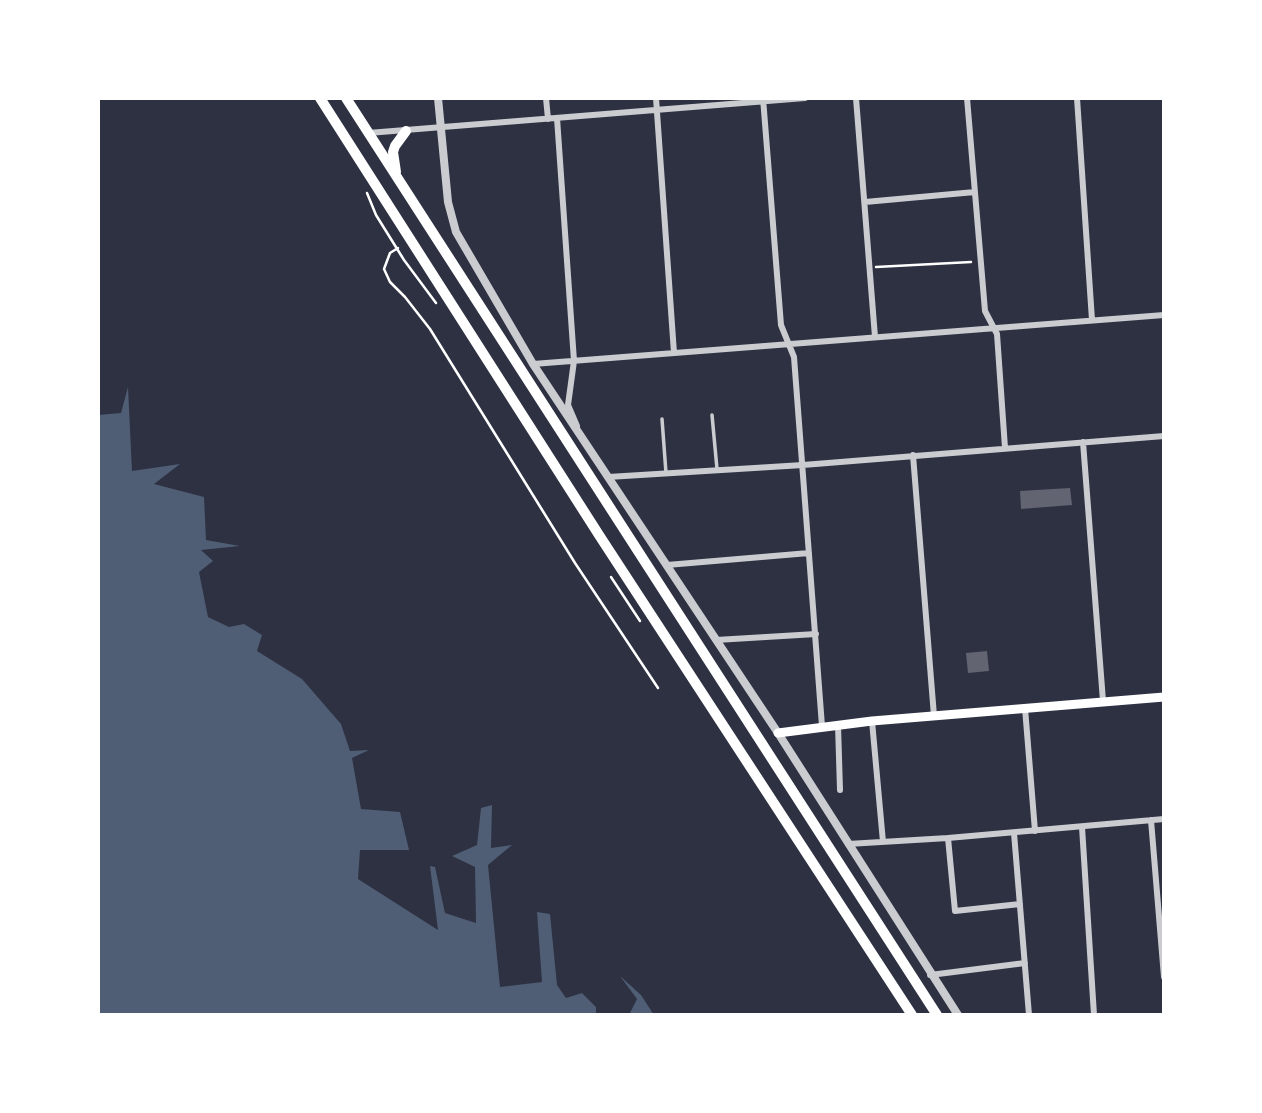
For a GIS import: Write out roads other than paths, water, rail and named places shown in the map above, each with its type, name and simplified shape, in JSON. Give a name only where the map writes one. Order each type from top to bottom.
[{"type":"highway","points":[[320,98],[614,558],[912,1015]]},
{"type":"highway","points":[[346,98],[937,1015]]},
{"type":"highway","points":[[397,179],[393,152],[406,131]]},
{"type":"main road","points":[[778,733],[838,724],[1164,697]]},
{"type":"street","points":[[438,98],[448,202],[453,222],[533,364],[778,733],[958,1015]]},
{"type":"street","points":[[547,98],[548,119]]},
{"type":"street","points":[[656,98],[674,353]]},
{"type":"street","points":[[368,133],[805,98]]},
{"type":"street","points":[[856,98],[875,337]]},
{"type":"street","points":[[967,98],[985,311],[997,334],[1005,448]]},
{"type":"street","points":[[1077,98],[1092,320]]},
{"type":"street","points":[[763,100],[781,325],[794,357],[822,726]]},
{"type":"street","points":[[557,118],[574,361],[568,405],[585,444]]},
{"type":"street","points":[[865,202],[975,192]]},
{"type":"street","points":[[533,364],[1164,315]]},
{"type":"street","points":[[608,477],[803,465],[1164,436]]},
{"type":"street","points":[[1083,442],[1102,701]]},
{"type":"street","points":[[913,455],[934,716]]},
{"type":"street","points":[[667,565],[809,553]]},
{"type":"street","points":[[716,639],[816,634]]},
{"type":"street","points":[[1025,708],[1035,831]]},
{"type":"street","points":[[872,721],[883,842]]},
{"type":"street","points":[[838,724],[840,790]]},
{"type":"street","points":[[848,844],[1014,833],[1164,819]]},
{"type":"street","points":[[1151,820],[1164,977]]},
{"type":"street","points":[[1082,827],[1094,1015]]},
{"type":"street","points":[[1014,833],[1030,1015]]},
{"type":"street","points":[[948,838],[955,911],[1020,904]]},
{"type":"street","points":[[930,975],[1025,963]]},
{"type":"lane","points":[[712,415],[717,469]]},
{"type":"lane","points":[[662,419],[666,473]]},
{"type":"water","points":[[128,387],[132,471],[180,464],[154,484],[204,497],[206,540],[240,546],[201,550],[213,561],[199,572],[208,617],[229,627],[244,624],[262,635],[257,651],[302,679],[341,724],[350,751],[369,750],[352,758],[361,809],[400,812],[409,850],[360,850],[358,879],[438,930],[430,866],[435,867],[445,913],[476,923],[475,867],[452,856],[477,845],[481,808],[492,805],[491,848],[512,845],[488,865],[500,987],[542,982],[537,912],[550,914],[557,985],[566,998],[582,993],[596,1007],[596,1015],[98,1015],[98,415],[121,413]]},
{"type":"water","points":[[620,976],[641,995],[654,1015],[629,1015],[637,999]]}]
